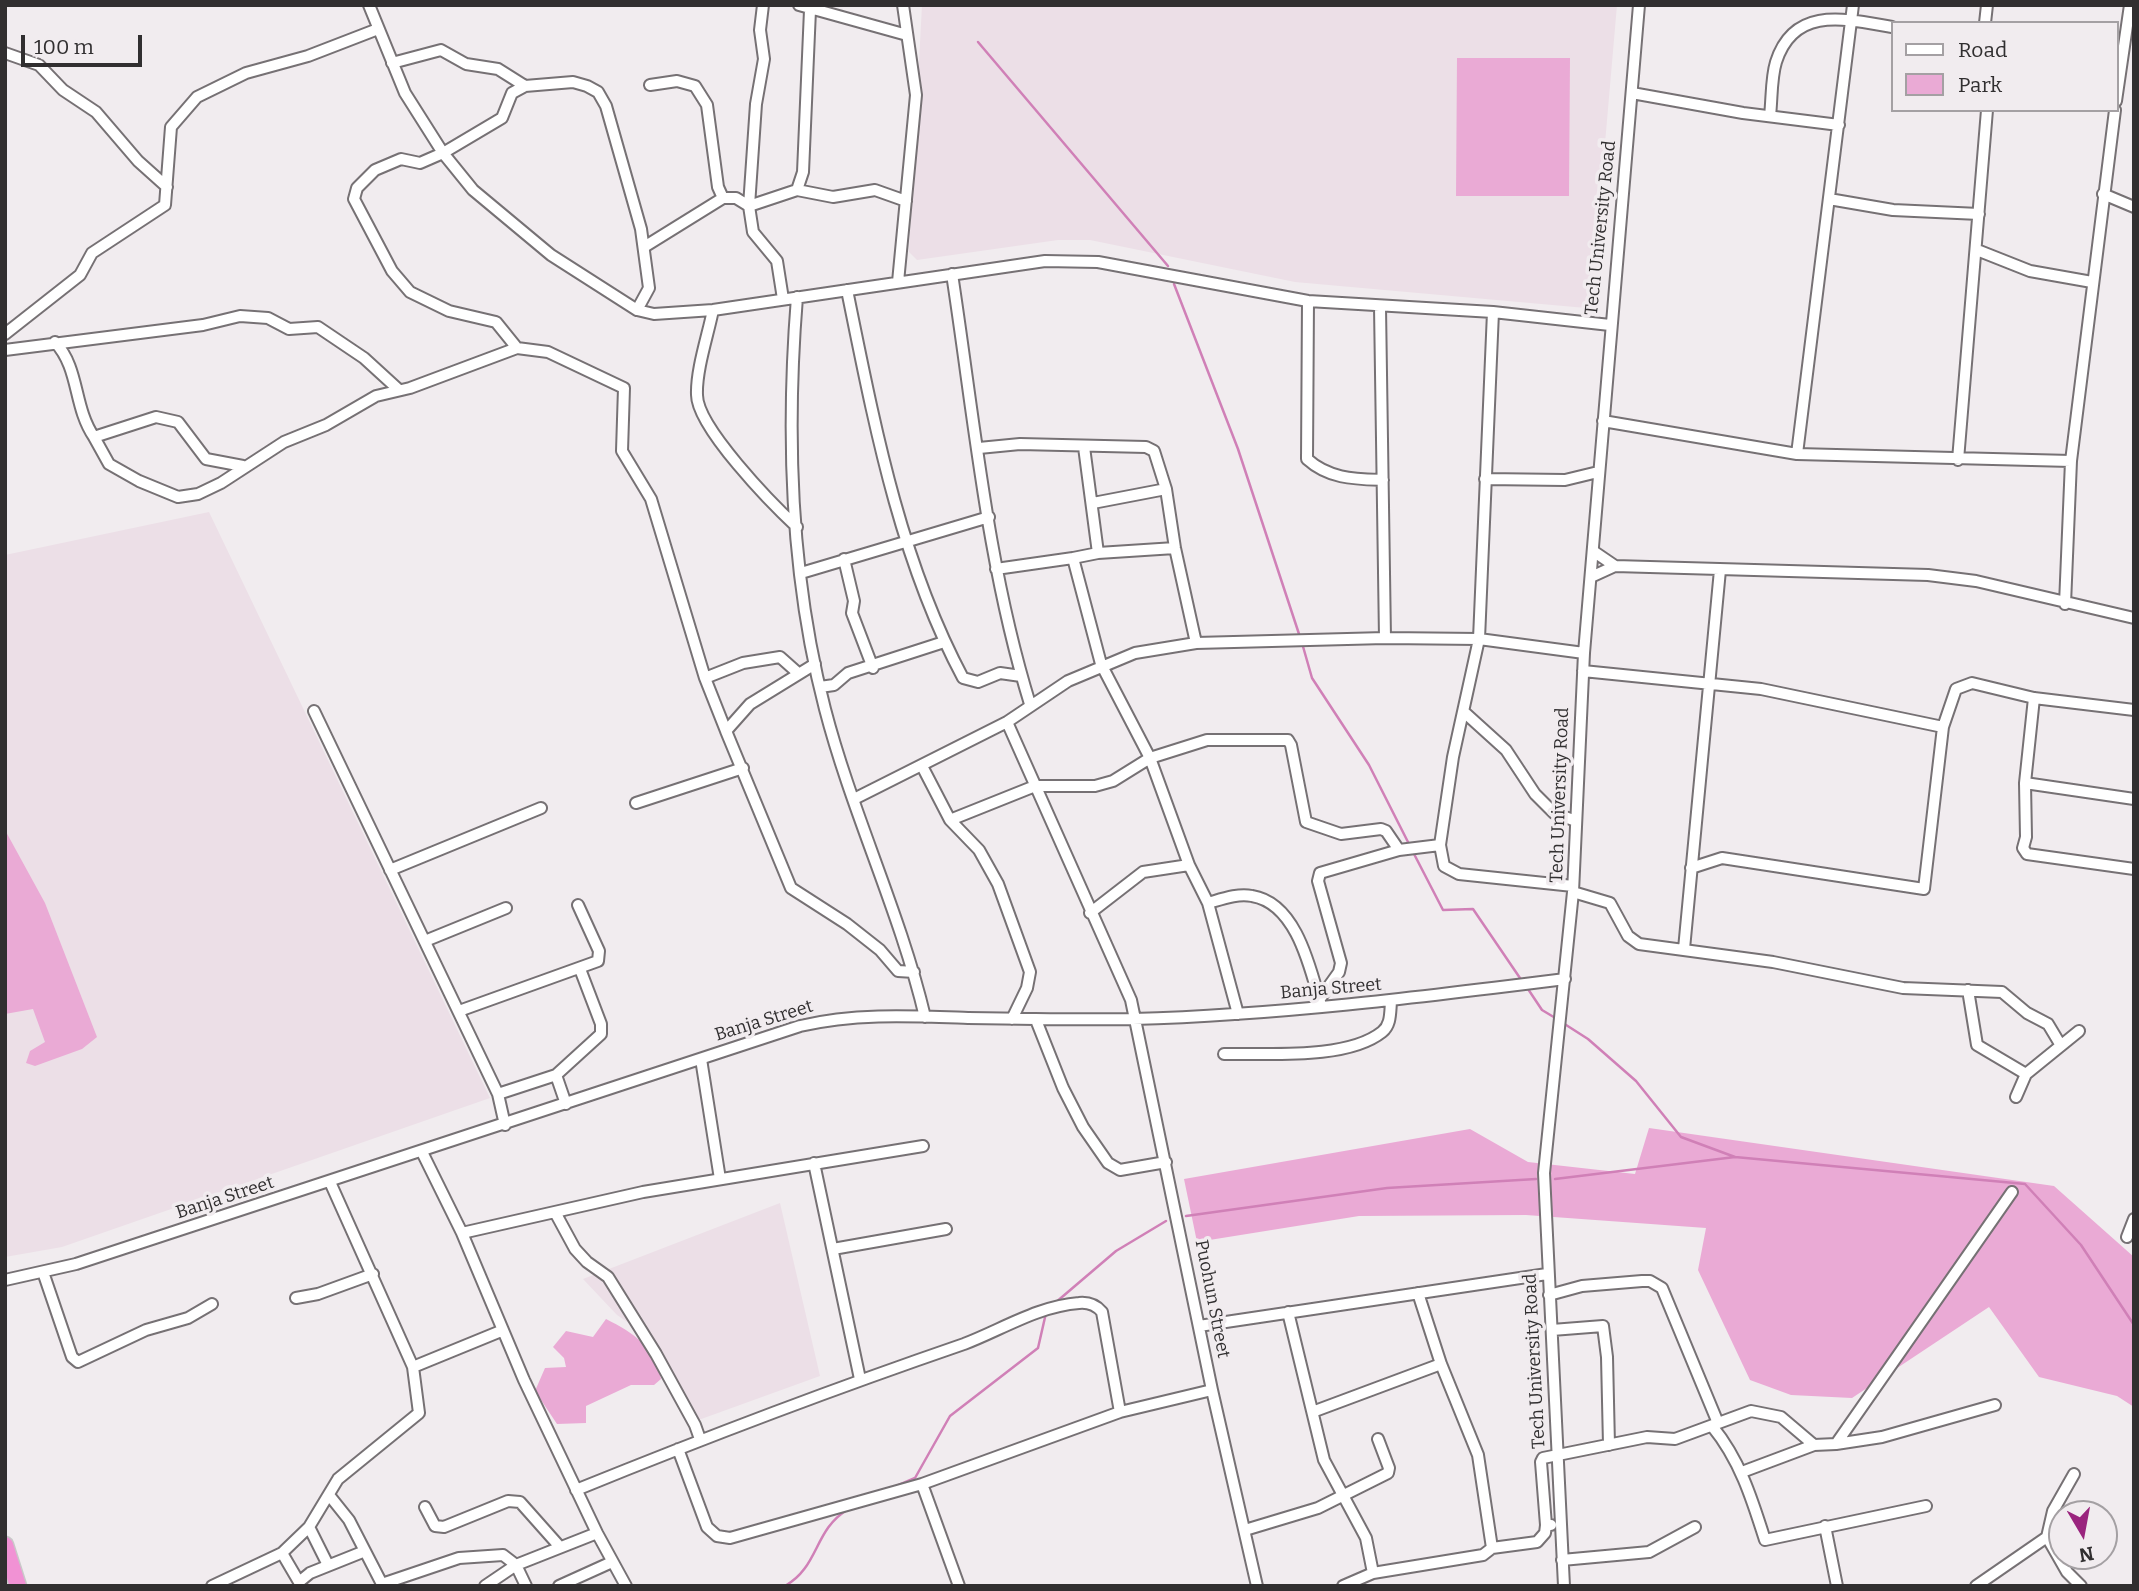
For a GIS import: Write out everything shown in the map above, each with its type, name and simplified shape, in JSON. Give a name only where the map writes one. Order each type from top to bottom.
[{"type":"highway","points":[[5,1545],[18,1586]]},
{"type":"street","points":[[369,5],[405,93],[443,153],[473,190],[551,255],[637,310],[654,314],[713,310],[1045,261],[1098,262],[1308,301],[1493,312],[1609,325]]},
{"type":"street","points":[[764,5],[760,30],[764,59],[756,104],[749,206],[753,232],[777,261],[783,299]]},
{"type":"street","points":[[898,282],[915,95],[903,5]]},
{"type":"street","name":"Tech University Road","points":[[1564,1586],[1544,1173],[1573,889],[1584,653],[1609,325],[1639,5]]},
{"type":"street","points":[[1797,454],[1853,5]]},
{"type":"street","points":[[2118,87],[2130,5]]},
{"type":"street","points":[[797,190],[803,172],[805,8],[907,35]]},
{"type":"street","points":[[1770,116],[1776,62],[1791,33],[1811,20],[1852,20],[1890,27]]},
{"type":"street","points":[[5,334],[80,275],[92,253],[165,205],[171,127],[197,97],[246,73],[308,55],[378,29]]},
{"type":"street","points":[[392,63],[441,50],[466,64],[498,69],[525,86]]},
{"type":"street","points":[[5,53],[40,65],[63,90],[96,112],[138,161],[167,187]]},
{"type":"street","points":[[650,85],[677,81],[695,86],[707,105],[718,187],[723,198]]},
{"type":"street","points":[[517,348],[496,322],[449,312],[410,292],[392,271],[354,200],[356,188],[375,170],[401,159],[420,163],[443,153],[502,118],[512,93],[525,86],[573,82],[587,86],[601,97],[607,106],[644,247],[648,293],[637,310]]},
{"type":"street","points":[[1632,93],[1839,125]]},
{"type":"street","points":[[1958,460],[1987,112]]},
{"type":"street","points":[[2066,604],[2071,461],[2115,112]]},
{"type":"street","points":[[749,206],[797,190],[833,197],[876,190],[906,201]]},
{"type":"street","points":[[2103,194],[2134,207]]},
{"type":"street","points":[[644,247],[723,198],[736,198],[749,206]]},
{"type":"street","points":[[1829,199],[1893,210],[1979,215]]},
{"type":"street","points":[[1977,250],[2030,271],[2092,282]]},
{"type":"street","points":[[952,274],[996,569],[1009,636],[1030,704]]},
{"type":"street","points":[[847,290],[876,435],[906,540],[944,642],[963,678],[978,682],[1000,673],[1021,676]]},
{"type":"street","points":[[797,298],[789,432],[801,573],[815,664],[854,799],[914,972],[925,1017]]},
{"type":"street","points":[[1308,301],[1307,459],[1316,468],[1345,479],[1383,480]]},
{"type":"street","points":[[1380,307],[1385,638]]},
{"type":"street","points":[[713,310],[696,396],[704,422],[766,498],[797,527]]},
{"type":"street","points":[[1493,312],[1479,639],[1453,757],[1440,845],[1444,866],[1459,874],[1573,889],[1610,903],[1628,936],[1639,944],[1844,974],[1903,988],[2002,992],[2028,1013],[2048,1024],[2060,1044]]},
{"type":"street","points":[[5,350],[203,325],[240,316],[268,318],[289,329],[318,327],[364,358],[399,390]]},
{"type":"street","points":[[55,342],[69,357],[86,425],[109,464],[178,497],[209,488],[284,442],[333,422],[369,399],[517,348],[548,352],[624,388],[622,451],[651,499],[705,678],[791,888],[847,924],[880,950],[898,971],[914,972]]},
{"type":"street","points":[[94,437],[156,417],[178,422],[206,459],[243,466]]},
{"type":"street","points":[[1603,421],[1797,454],[2071,461]]},
{"type":"street","points":[[979,448],[1020,444],[1146,447],[1154,451],[1166,489],[1175,548],[1196,643]]},
{"type":"street","points":[[1084,447],[1098,553]]},
{"type":"street","points":[[1485,479],[1565,480],[1598,472]]},
{"type":"street","points":[[1093,503],[1166,489]]},
{"type":"street","points":[[801,573],[989,517]]},
{"type":"street","points":[[996,569],[1098,553],[1175,548]]},
{"type":"street","points":[[1593,551],[1615,566]]},
{"type":"street","points":[[1073,558],[1101,664],[1150,758],[1189,865],[1208,902],[1238,1013]]},
{"type":"street","points":[[844,559],[854,601],[852,613],[873,667]]},
{"type":"street","points":[[1591,577],[1615,566],[1928,575],[1976,581],[2134,618]]},
{"type":"street","points":[[1684,949],[1720,570]]},
{"type":"street","points":[[854,799],[1007,722],[1030,704],[1101,664],[1135,653],[1196,643],[1385,638],[1479,639],[1584,653]]},
{"type":"street","points":[[820,687],[834,685],[848,673],[944,642]]},
{"type":"street","points":[[705,678],[743,663],[780,657],[798,673]]},
{"type":"street","points":[[726,731],[750,704],[815,664]]},
{"type":"street","points":[[1583,671],[1709,682],[1943,727]]},
{"type":"street","points":[[1691,868],[1722,858],[1924,890],[1943,727],[1956,689],[1963,684],[1972,683],[2034,698],[2134,710]]},
{"type":"street","points":[[2034,698],[2025,783],[2026,838],[2022,848],[2027,854],[2134,869]]},
{"type":"street","points":[[314,711],[498,1094],[505,1125]]},
{"type":"street","points":[[1464,712],[1506,750],[1535,794],[1554,813],[1576,821]]},
{"type":"street","name":"Puohun Street","points":[[1007,722],[1131,1000],[1212,1390],[1245,1530],[1253,1585]]},
{"type":"street","points":[[950,820],[1035,786],[1095,786],[1113,781],[1150,758],[1207,740],[1288,740],[1307,822],[1341,834],[1381,829],[1387,831],[1399,850]]},
{"type":"street","points":[[922,766],[950,820],[979,850],[998,884],[1030,972],[1027,988],[1012,1019]]},
{"type":"street","points":[[636,803],[743,768]]},
{"type":"street","points":[[2025,783],[2134,799]]},
{"type":"street","points":[[390,870],[541,808]]},
{"type":"street","points":[[1320,1004],[1339,972],[1341,963],[1318,881],[1320,873],[1399,850],[1440,845]]},
{"type":"street","points":[[1090,913],[1143,872],[1189,865]]},
{"type":"street","points":[[1208,902],[1251,895],[1269,903],[1289,920],[1300,940],[1320,1004]]},
{"type":"street","points":[[459,1011],[598,961],[599,951],[578,905]]},
{"type":"street","points":[[425,940],[506,908]]},
{"type":"street","points":[[498,1094],[556,1075],[601,1034],[601,1024],[580,969]]},
{"type":"street","name":"Banja Street","points":[[5,1280],[43,1272],[330,1182],[701,1059],[833,1019],[1134,1019],[1238,1013],[1320,1004],[1391,1002],[1565,979]]},
{"type":"street","points":[[1968,990],[1977,1045],[2026,1074]]},
{"type":"street","points":[[1224,1054],[1344,1049],[1381,1032],[1389,1022],[1391,1002]]},
{"type":"street","points":[[1037,1020],[1068,1099],[1108,1164],[1120,1170],[1166,1162]]},
{"type":"street","points":[[2016,1097],[2026,1074],[2060,1044],[2080,1031]]},
{"type":"street","points":[[701,1059],[720,1179]]},
{"type":"street","points":[[556,1075],[566,1104]]},
{"type":"street","points":[[462,1233],[556,1214],[643,1192],[923,1146]]},
{"type":"street","points":[[422,1152],[462,1233],[501,1331],[597,1533],[626,1586]]},
{"type":"street","points":[[814,1163],[860,1379]]},
{"type":"street","points":[[212,1586],[282,1553],[309,1527],[338,1479],[419,1413],[413,1367],[330,1182]]},
{"type":"street","points":[[1836,1444],[2012,1192]]},
{"type":"street","points":[[556,1214],[575,1249],[587,1262],[608,1277],[656,1354],[700,1439]]},
{"type":"street","points":[[2127,1237],[2134,1219]]},
{"type":"street","points":[[833,1250],[946,1228]]},
{"type":"street","points":[[43,1272],[72,1357],[78,1362],[146,1331],[188,1318],[212,1304]]},
{"type":"street","points":[[1199,1326],[1547,1274]]},
{"type":"street","points":[[296,1298],[373,1275]]},
{"type":"street","points":[[1549,1295],[1582,1286],[1642,1281],[1650,1281],[1662,1288],[1715,1424],[1742,1472],[1765,1540],[1926,1506]]},
{"type":"street","points":[[1418,1293],[1441,1364],[1478,1455],[1492,1548]]},
{"type":"street","points":[[576,1490],[700,1439],[968,1342],[1047,1310],[1092,1304],[1102,1312],[1120,1412]]},
{"type":"street","points":[[1288,1312],[1302,1374],[1315,1410],[1324,1460],[1366,1538],[1373,1573]]},
{"type":"street","points":[[1552,1330],[1603,1326],[1607,1357],[1609,1445]]},
{"type":"street","points":[[413,1367],[501,1331]]},
{"type":"street","points":[[1315,1410],[1441,1364]]},
{"type":"street","points":[[678,1449],[708,1527],[717,1536],[730,1538],[922,1484],[1120,1412],[1212,1390]]},
{"type":"street","points":[[1742,1472],[1814,1445],[1882,1437],[1995,1405]]},
{"type":"street","points":[[1343,1586],[1373,1573],[1483,1555],[1492,1548],[1537,1542],[1545,1533],[1546,1525],[1541,1462],[1558,1456],[1647,1437],[1675,1438],[1751,1411],[1781,1418],[1814,1445]]},
{"type":"street","points":[[1245,1530],[1318,1508],[1390,1471],[1378,1439]]},
{"type":"street","points":[[1976,1586],[2047,1537],[2053,1511],[2074,1474]]},
{"type":"street","points":[[922,1484],[959,1586]]},
{"type":"street","points":[[329,1495],[349,1520],[382,1585],[458,1558],[503,1555],[516,1565],[526,1586]]},
{"type":"street","points":[[425,1507],[435,1526],[444,1527],[509,1501],[520,1502],[560,1547]]},
{"type":"street","points":[[1546,1525],[1561,1524]]},
{"type":"street","points":[[1825,1526],[1837,1586]]},
{"type":"street","points":[[309,1527],[328,1565]]},
{"type":"street","points":[[1562,1560],[1649,1552],[1695,1527]]},
{"type":"street","points":[[485,1586],[516,1565],[597,1533]]},
{"type":"street","points":[[2047,1537],[2067,1572],[2081,1586]]},
{"type":"street","points":[[282,1553],[299,1582],[328,1565],[365,1551]]},
{"type":"street","points":[[559,1586],[612,1562]]},
{"type":"shaded area","points":[[922,5],[1617,5],[1591,305],[1586,308],[1295,282],[1090,240],[1058,240],[917,260],[909,252]]},
{"type":"shaded area","points":[[209,512],[490,1098],[62,1247],[5,1257],[5,555]]},
{"type":"shaded area","points":[[780,1203],[820,1376],[693,1422],[654,1340],[617,1315],[583,1279]]},
{"type":"green space","points":[[1457,58],[1570,58],[1569,196],[1456,196]]},
{"type":"green space","points":[[5,830],[45,903],[97,1037],[82,1049],[35,1066],[26,1063],[30,1051],[45,1042],[33,1009],[5,1014]]},
{"type":"green space","points":[[1649,1128],[2054,1186],[2134,1257],[2134,1407],[2117,1396],[2039,1377],[1989,1307],[1852,1398],[1791,1395],[1750,1380],[1698,1270],[1706,1228],[1526,1215],[1359,1216],[1197,1242],[1184,1179],[1470,1129],[1528,1162],[1635,1174]]},
{"type":"green space","points":[[606,1319],[642,1342],[654,1358],[661,1379],[654,1385],[631,1385],[586,1406],[586,1423],[557,1424],[535,1391],[545,1368],[566,1367],[564,1358],[553,1347],[566,1331],[593,1337]]},
{"type":"waterway","points":[[978,42],[1168,266]]},
{"type":"waterway","points":[[1174,284],[1238,449],[1300,637]]},
{"type":"waterway","points":[[1302,643],[1312,678],[1369,765],[1410,846]]},
{"type":"waterway","points":[[1413,852],[1443,910],[1473,909],[1522,981]]},
{"type":"waterway","points":[[1526,986],[1542,1010],[1557,1019]]},
{"type":"waterway","points":[[1563,1023],[1588,1039],[1636,1081],[1681,1137],[1735,1157]]},
{"type":"waterway","points":[[1555,1179],[1735,1157],[2025,1184],[2081,1245],[2134,1325]]},
{"type":"waterway","points":[[1186,1216],[1387,1188],[1536,1179]]},
{"type":"waterway","points":[[1055,1303],[1116,1251],[1166,1221]]},
{"type":"waterway","points":[[894,1487],[915,1478],[950,1416],[1038,1348],[1046,1313]]},
{"type":"waterway","points":[[785,1586],[804,1569],[828,1528],[847,1510]]}]
